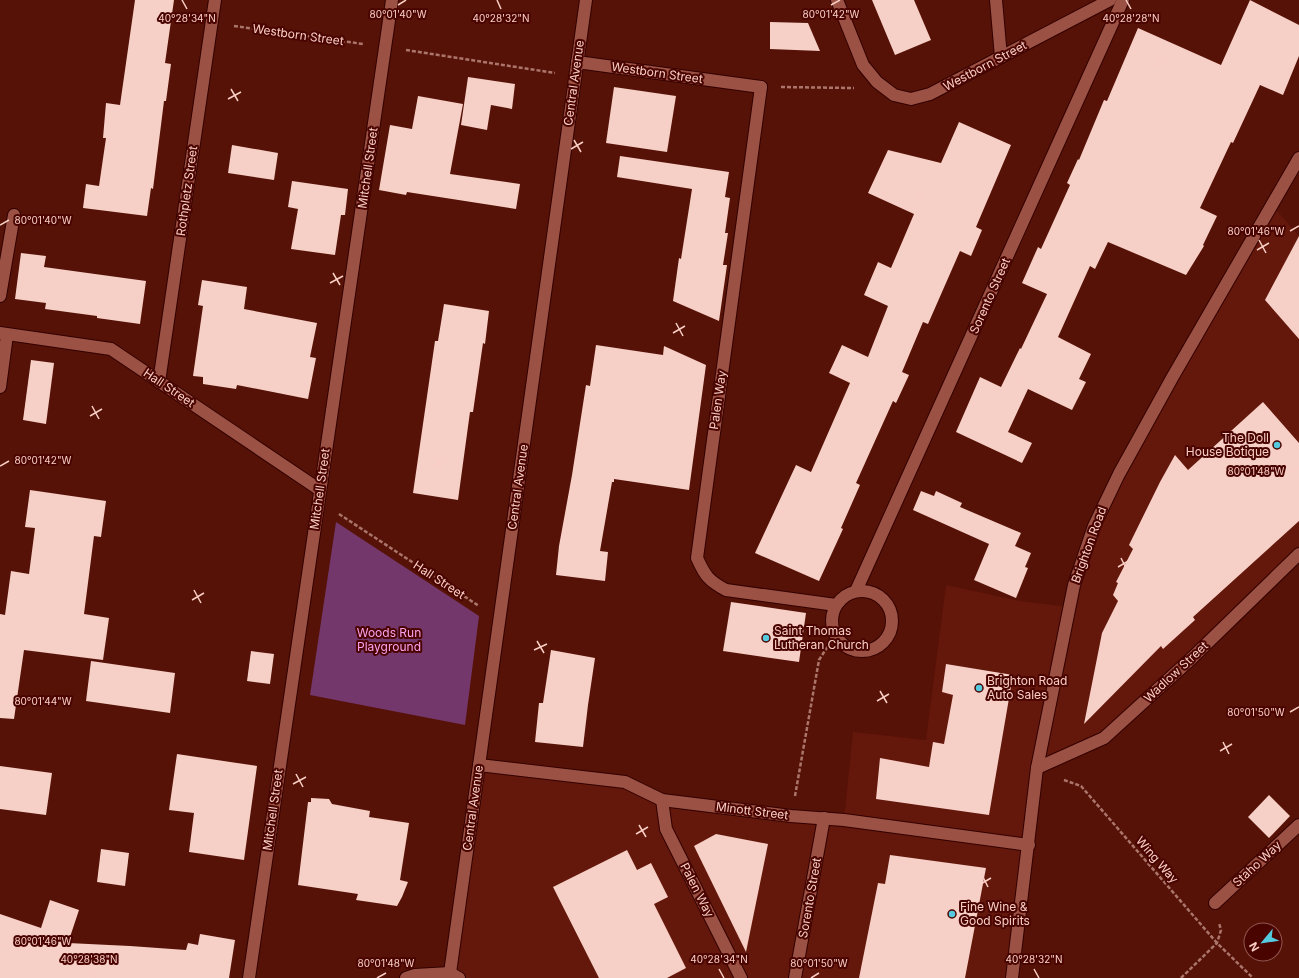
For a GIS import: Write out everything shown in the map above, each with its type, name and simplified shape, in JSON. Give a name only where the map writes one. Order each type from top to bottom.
[{"type":"street","name":"Rothpletz Street","points":[[160,382],[215,0]]},
{"type":"street","name":"Mitchell Street","points":[[248,978],[392,0]]},
{"type":"street","name":"Central Avenue","points":[[455,976],[479,765],[586,0]]},
{"type":"street","name":"Westborn Street","points":[[837,0],[863,65],[877,82],[894,95],[912,99],[930,94],[1110,0]]},
{"type":"street","points":[[996,0],[1001,57]]},
{"type":"street","name":"Sorento Street","points":[[856,591],[1123,0]]},
{"type":"street","name":"Westborn Street","points":[[577,62],[761,87]]},
{"type":"street","name":"Palen Way","points":[[761,87],[697,558],[703,572],[712,583],[726,590],[836,605]]},
{"type":"street","name":"Brighton Road","points":[[1012,978],[1037,768],[1074,585],[1094,526],[1119,474],[1172,378],[1299,158]]},
{"type":"street","points":[[0,296],[14,215]]},
{"type":"street","points":[[0,387],[4,334]]},
{"type":"street","name":"Hall Street","points":[[4,334],[111,349],[160,382],[319,496]]},
{"type":"street","name":"Wadlow Street","points":[[1037,768],[1104,738],[1192,658],[1299,554]]},
{"type":"street","points":[[863,590],[882,598],[889,606],[892,616],[892,627],[888,637],[872,650],[861,651],[851,649],[842,643],[835,635],[832,625],[832,615],[836,605],[843,597],[856,591],[863,590]]},
{"type":"street","name":"Minott Street","points":[[479,765],[625,782],[662,800],[791,816],[824,818],[1029,845]]},
{"type":"street","name":"Palen Way","points":[[662,800],[666,829],[741,978]]},
{"type":"street","name":"Sorento Street","points":[[796,978],[824,818]]},
{"type":"street","name":"Staho Way","points":[[1215,903],[1299,825]]},
{"type":"street","points":[[406,978],[415,975],[455,976]]},
{"type":"path","name":"Westborn Street","points":[[211,22],[575,76]]},
{"type":"path","points":[[761,87],[886,89]]},
{"type":"path","name":"Hall Street","points":[[319,496],[500,619]]},
{"type":"path","points":[[791,816],[819,660],[835,635]]},
{"type":"path","name":"Wing Way","points":[[1037,768],[1081,786],[1217,943],[1253,978]]},
{"type":"path","points":[[1181,978],[1217,943]]},
{"type":"shaded area","points":[[1272,205],[1299,236],[1299,554],[1104,738],[1037,768],[1012,978],[416,978],[450,973],[479,765],[625,782],[662,800],[844,820],[853,732],[926,740],[946,585],[1020,601],[1069,607],[1094,526]]},
{"type":"green space","name":"Woods Run Playground","points":[[336,522],[479,616],[465,725],[310,695]]},
{"type":"building","points":[[135,0],[174,0],[165,63],[171,64],[166,101],[164,101],[153,189],[151,188],[147,216],[83,208],[86,184],[99,186],[106,138],[103,138],[106,103],[120,105]]},
{"type":"building","points":[[872,0],[914,0],[931,40],[895,55]]},
{"type":"building","points":[[1250,0],[1299,25],[1299,56],[1283,95],[1260,85],[1200,208],[1217,216],[1203,245],[1204,246],[1186,275],[1108,242],[1095,269],[1090,266],[1058,337],[1091,354],[1079,379],[1086,382],[1072,410],[1028,389],[1008,432],[1032,443],[1022,463],[956,432],[980,377],[1001,387],[1047,294],[1022,283],[1038,247],[1041,249],[1070,185],[1067,183],[1078,159],[1079,160],[1104,100],[1107,101],[1138,28],[1221,65]]},
{"type":"building","points":[[770,22],[808,23],[820,51],[770,49]]},
{"type":"building","points":[[468,77],[515,84],[512,109],[491,105],[487,130],[461,125]]},
{"type":"building","points":[[614,87],[676,96],[667,152],[606,143]]},
{"type":"building","points":[[418,96],[463,104],[450,174],[520,184],[516,209],[407,192],[406,195],[379,190],[390,125],[412,129]]},
{"type":"building","points":[[959,122],[1011,145],[976,227],[982,230],[971,256],[960,251],[928,324],[923,322],[902,372],[909,375],[896,403],[893,401],[856,483],[860,485],[841,528],[843,529],[819,581],[755,553],[796,465],[811,472],[850,383],[829,373],[842,345],[868,357],[888,306],[864,295],[878,262],[891,268],[914,214],[868,193],[888,150],[941,163]]},
{"type":"building","points":[[232,145],[278,153],[274,180],[228,173]]},
{"type":"building","points":[[620,156],[729,172],[725,197],[730,198],[725,233],[728,233],[723,265],[727,265],[719,321],[673,301],[679,258],[681,259],[692,189],[617,177]]},
{"type":"building","points":[[292,181],[348,189],[345,215],[341,215],[335,255],[291,249],[298,209],[288,207]]},
{"type":"building","points":[[1299,236],[1299,339],[1265,300]]},
{"type":"building","points":[[21,253],[46,256],[44,267],[146,281],[140,324],[45,309],[46,303],[15,299]]},
{"type":"building","points":[[202,280],[247,287],[244,309],[317,323],[310,357],[316,358],[308,399],[237,385],[236,389],[203,384],[203,377],[193,376],[203,306],[198,305]]},
{"type":"building","points":[[444,304],[489,311],[485,344],[483,343],[473,412],[470,412],[458,500],[413,493],[435,341],[438,341]]},
{"type":"building","points":[[596,345],[663,355],[664,346],[706,365],[689,490],[614,479],[614,482],[612,482],[600,551],[608,552],[605,581],[556,575],[559,546],[586,385],[590,386]]},
{"type":"building","points":[[31,360],[54,363],[46,424],[23,420]]},
{"type":"building","points":[[1263,402],[1299,443],[1299,521],[1193,617],[1195,620],[1163,649],[1161,646],[1084,724],[1102,633],[1118,601],[1113,595],[1118,583],[1116,582],[1133,549],[1129,545],[1175,455],[1188,470]]},
{"type":"building","points":[[30,490],[106,501],[101,537],[94,536],[84,614],[109,618],[103,660],[24,650],[14,719],[0,718],[0,614],[5,615],[11,571],[29,574],[35,528],[25,527]]},
{"type":"building","points":[[921,491],[934,496],[936,491],[962,503],[960,507],[1021,533],[1015,546],[1031,553],[1025,567],[1028,568],[1016,598],[974,580],[989,544],[913,510]]},
{"type":"building","name":"Saint Thomas Lutheran Church","points":[[731,602],[806,613],[799,662],[723,651]]},
{"type":"building","points":[[551,650],[595,658],[583,747],[535,742],[539,703],[543,703]]},
{"type":"building","points":[[251,651],[274,654],[270,684],[247,681]]},
{"type":"building","points":[[91,661],[175,673],[170,713],[86,701]]},
{"type":"building","points":[[946,664],[1013,675],[989,815],[876,799],[880,758],[929,767],[933,742],[944,744],[953,695],[942,692]]},
{"type":"building","points":[[177,754],[257,766],[244,860],[189,852],[194,813],[169,810]]},
{"type":"building","points":[[0,766],[52,773],[46,815],[0,809]]},
{"type":"building","points":[[1269,795],[1290,816],[1269,838],[1248,817]]},
{"type":"building","points":[[311,798],[329,799],[332,804],[370,811],[369,817],[409,823],[400,880],[408,882],[397,906],[356,900],[358,894],[298,885],[308,802],[311,802]]},
{"type":"building","points":[[716,834],[768,844],[746,952],[694,846]]},
{"type":"building","points":[[101,849],[129,853],[125,886],[97,882]]},
{"type":"building","points":[[627,850],[637,870],[651,863],[668,897],[654,904],[686,968],[667,978],[599,978],[553,887]]},
{"type":"building","points":[[890,855],[986,868],[965,978],[859,978],[878,883],[885,884]]},
{"type":"building","points":[[50,900],[79,910],[68,943],[186,950],[188,943],[198,945],[200,934],[235,940],[229,978],[0,978],[0,914],[41,928]]},
{"type":"place","name":"The Doll House Botique","points":[[1277,445]]},
{"type":"place","name":"Saint Thomas Lutheran Church","points":[[766,638]]},
{"type":"place","name":"Brighton Road Auto Sales","points":[[979,688]]},
{"type":"place","name":"Fine Wine & Good Spirits","points":[[952,914]]}]
